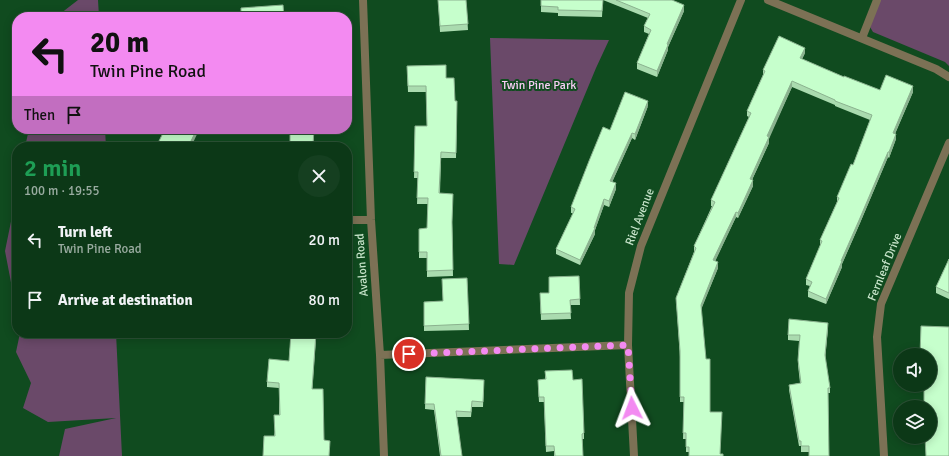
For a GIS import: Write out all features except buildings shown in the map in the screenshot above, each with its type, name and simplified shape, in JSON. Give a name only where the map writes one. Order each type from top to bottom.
[{"type":"street","name":"Avalon Road","points":[[363,0],[384,456]]},
{"type":"street","name":"Riel Avenue","points":[[634,456],[628,345],[629,293],[641,246],[742,0]]},
{"type":"street","points":[[768,0],[936,69],[949,77]]},
{"type":"street","points":[[862,38],[877,0]]},
{"type":"street","name":"Fernleaf Drive","points":[[884,456],[877,337],[881,304],[949,143]]},
{"type":"street","points":[[352,220],[372,220]]},
{"type":"street","points":[[380,355],[628,345]]},
{"type":"green space","points":[[78,0],[98,0],[99,12],[62,12]]},
{"type":"green space","points":[[879,0],[949,0],[949,66],[945,62],[873,32],[870,27]]},
{"type":"green space","name":"Twin Pine Park","points":[[490,38],[609,40],[514,265],[499,264]]},
{"type":"green space","points":[[28,134],[105,134],[106,142],[26,142]]},
{"type":"green space","points":[[12,217],[12,288],[5,251]]},
{"type":"green space","points":[[19,338],[116,338],[122,456],[59,456],[65,429],[116,418],[48,422],[23,408],[31,383],[16,352]]},
{"type":"route","points":[[409,354],[628,345],[632,408]]}]
